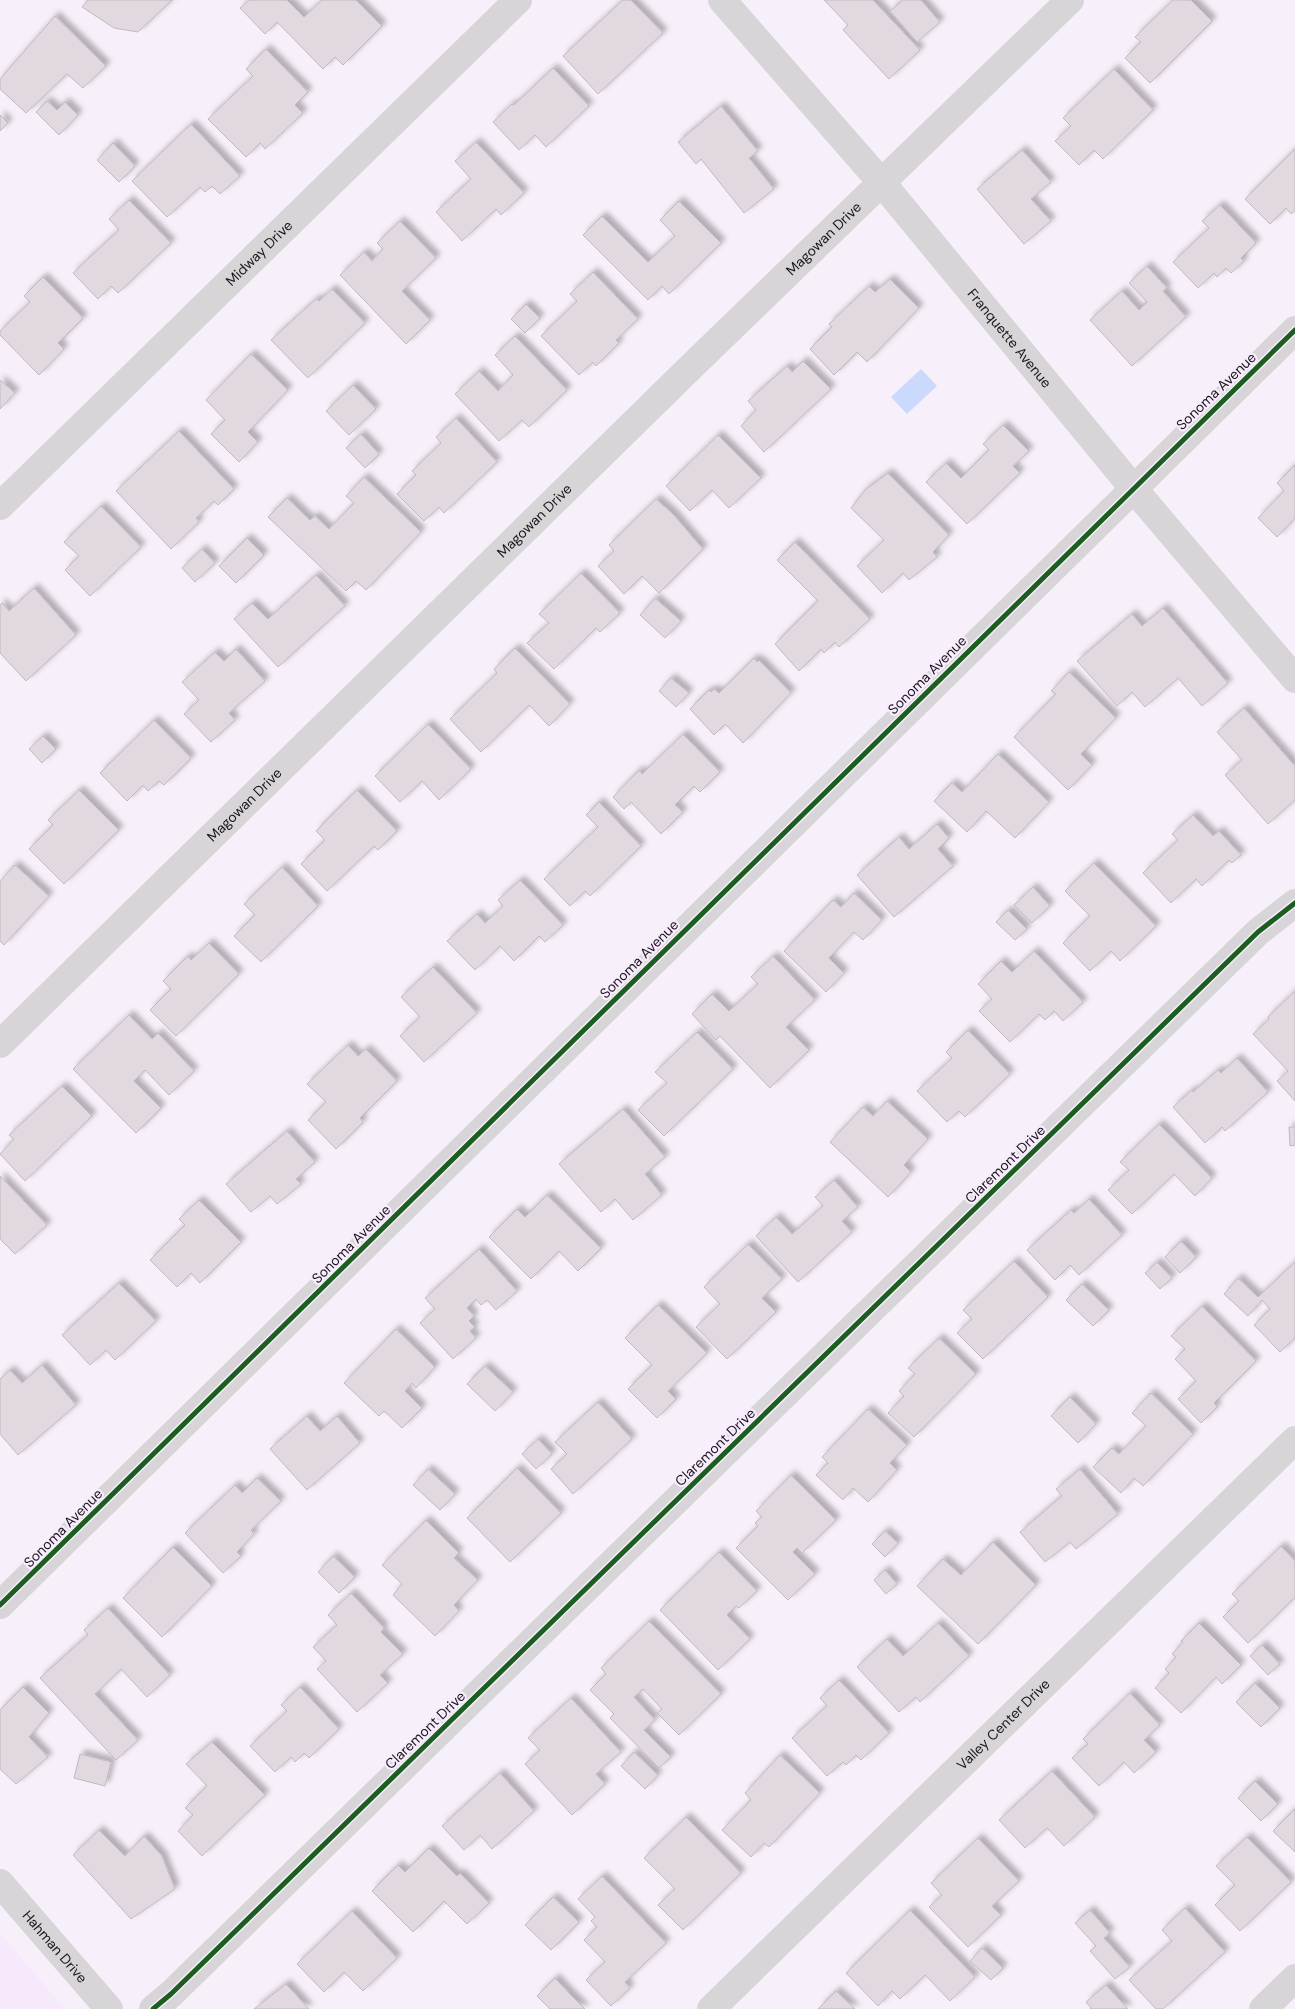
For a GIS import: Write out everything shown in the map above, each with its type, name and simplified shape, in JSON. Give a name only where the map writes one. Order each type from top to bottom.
[{"type":"street","name":"Midway Drive","points":[[0,506],[518,0]]},
{"type":"street","name":"Franquette Avenue","points":[[722,0],[882,184],[1133,488],[1295,679]]},
{"type":"street","name":"Magowan Drive","points":[[0,1044],[695,363],[1070,0]]},
{"type":"street","name":"Sonoma Avenue","points":[[0,1606],[1295,330]]},
{"type":"street","name":"Claremont Drive","points":[[153,2009],[171,1994],[1258,932],[1295,903]]},
{"type":"street","name":"Valley Center Drive","points":[[711,2009],[1295,1440]]},
{"type":"street","name":"Hahman Drive","points":[[0,1883],[109,2009]]},
{"type":"street","points":[[1263,2009],[1295,1978]]},
{"type":"shaded area","points":[[0,1933],[65,2009],[0,2009]]},
{"type":"water","points":[[921,369],[937,386],[907,414],[891,397]]},
{"type":"building","points":[[88,0],[172,0],[138,32],[114,28],[82,7]]},
{"type":"building","points":[[249,0],[287,0],[304,17],[322,0],[356,0],[382,26],[343,65],[335,57],[323,69],[277,22],[265,34],[240,8]]},
{"type":"building","points":[[623,0],[631,0],[663,33],[598,94],[563,56]]},
{"type":"building","points":[[824,0],[873,0],[920,50],[889,79],[843,30],[848,25]]},
{"type":"building","points":[[903,0],[921,0],[940,22],[917,42],[890,11]]},
{"type":"building","points":[[1173,0],[1191,0],[1212,21],[1150,83],[1125,58],[1141,42],[1135,37]]},
{"type":"building","points":[[55,16],[106,66],[83,88],[67,74],[26,113],[0,89],[0,79]]},
{"type":"building","points":[[266,49],[308,92],[295,105],[303,113],[265,149],[260,143],[246,157],[208,119],[253,76],[246,69]]},
{"type":"building","points":[[553,68],[589,106],[546,147],[535,135],[519,150],[493,122]]},
{"type":"building","points":[[1114,69],[1153,110],[1103,159],[1094,150],[1079,165],[1055,141],[1071,126],[1063,118]]},
{"type":"building","points":[[47,101],[57,110],[65,102],[78,115],[59,135],[36,112]]},
{"type":"building","points":[[721,106],[758,151],[749,158],[774,189],[744,213],[701,159],[696,164],[678,142]]},
{"type":"building","points":[[0,115],[8,123],[0,131]]},
{"type":"building","points":[[191,124],[240,176],[220,194],[212,186],[205,192],[200,187],[167,217],[132,181]]},
{"type":"building","points":[[476,142],[524,193],[501,215],[496,209],[462,241],[436,212],[471,179],[455,161]]},
{"type":"building","points":[[113,143],[135,166],[119,182],[97,160]]},
{"type":"building","points":[[1295,149],[1295,211],[1291,214],[1286,208],[1270,224],[1245,199]]},
{"type":"building","points":[[1022,150],[1051,182],[1031,199],[1051,221],[1024,244],[977,189]]},
{"type":"building","points":[[129,200],[171,243],[118,293],[111,286],[98,299],[73,273],[119,230],[109,219]]},
{"type":"building","points":[[679,201],[721,243],[669,294],[662,286],[648,300],[583,235],[602,216],[648,262],[675,236],[660,220]]},
{"type":"building","points":[[1220,205],[1256,243],[1241,258],[1244,261],[1231,273],[1226,268],[1217,277],[1214,273],[1198,288],[1173,262],[1209,228],[1202,221]]},
{"type":"building","points":[[400,221],[436,258],[402,291],[430,320],[406,344],[340,275],[364,252],[372,261],[383,249],[377,243]]},
{"type":"building","points":[[1147,266],[1167,288],[1163,291],[1186,317],[1132,366],[1090,320],[1122,291],[1139,310],[1147,302],[1129,283]]},
{"type":"building","points":[[593,272],[638,319],[616,340],[619,343],[596,366],[593,362],[579,375],[541,336],[577,301],[570,294]]},
{"type":"building","points":[[43,277],[83,318],[58,343],[64,349],[39,375],[0,335],[0,331],[30,302],[24,296]]},
{"type":"building","points":[[890,279],[919,308],[867,362],[857,352],[834,375],[810,349],[832,327],[829,324],[869,286],[875,292]]},
{"type":"building","points":[[332,289],[365,323],[308,378],[271,340],[316,299],[319,301]]},
{"type":"building","points":[[526,304],[540,318],[525,333],[511,319]]},
{"type":"building","points":[[515,336],[567,390],[529,427],[522,420],[499,441],[455,394],[479,371],[498,391],[513,375],[495,355]]},
{"type":"building","points":[[251,354],[288,390],[248,432],[258,442],[239,462],[211,434],[225,420],[206,400]]},
{"type":"building","points":[[803,361],[831,389],[764,452],[741,426],[756,410],[748,401],[787,366],[792,372]]},
{"type":"building","points":[[0,380],[15,393],[0,409]]},
{"type":"building","points":[[353,385],[376,409],[349,435],[326,411]]},
{"type":"building","points":[[456,418],[497,462],[444,513],[439,507],[424,521],[397,494],[416,475],[412,471],[441,443],[436,437]]},
{"type":"building","points":[[1003,425],[1029,451],[1013,466],[1020,473],[967,524],[926,482],[946,463],[961,478],[989,450],[983,444]]},
{"type":"building","points":[[179,431],[234,489],[218,505],[214,501],[196,518],[199,522],[171,549],[116,491]]},
{"type":"building","points":[[361,434],[379,454],[365,468],[346,448]]},
{"type":"building","points":[[718,435],[761,478],[729,508],[712,490],[690,511],[666,486]]},
{"type":"building","points":[[1295,465],[1295,518],[1277,537],[1258,518],[1284,491],[1277,483]]},
{"type":"building","points":[[888,473],[949,535],[933,552],[937,557],[909,580],[903,573],[882,593],[857,566],[884,540],[851,508],[865,490]]},
{"type":"building","points":[[364,477],[421,532],[366,590],[356,581],[346,591],[268,517],[287,498],[310,520],[315,516],[329,529],[354,503],[346,496]]},
{"type":"building","points":[[656,499],[673,514],[703,549],[659,593],[642,576],[624,594],[598,566],[614,551],[609,545]]},
{"type":"building","points":[[101,506],[141,547],[90,596],[65,570],[79,556],[64,542]]},
{"type":"building","points":[[247,538],[264,555],[236,583],[219,566]]},
{"type":"building","points":[[795,542],[870,619],[839,647],[835,642],[824,653],[821,649],[799,671],[775,644],[818,601],[777,560]]},
{"type":"building","points":[[202,549],[215,563],[195,582],[182,568]]},
{"type":"building","points":[[581,573],[620,613],[600,632],[596,628],[554,669],[527,643],[549,623],[539,614]]},
{"type":"building","points":[[316,575],[345,606],[278,667],[234,619],[252,603],[268,619]]},
{"type":"building","points":[[34,588],[76,635],[26,681],[0,653],[0,605],[2,603],[9,611]]},
{"type":"building","points":[[655,598],[681,621],[665,638],[640,615]]},
{"type":"building","points":[[1163,608],[1228,683],[1202,706],[1178,678],[1145,707],[1132,692],[1117,706],[1077,661],[1132,614],[1142,626]]},
{"type":"building","points":[[515,648],[570,704],[549,726],[529,705],[481,752],[450,719],[497,673],[494,669]]},
{"type":"building","points":[[236,649],[265,681],[229,713],[235,720],[211,742],[184,714],[199,700],[182,682],[215,652],[224,661]]},
{"type":"building","points":[[754,658],[757,662],[759,660],[791,693],[743,743],[725,724],[714,735],[690,709],[709,690],[711,692],[714,689],[719,693]]},
{"type":"building","points":[[1069,672],[1116,718],[1081,754],[1092,765],[1068,790],[1014,737],[1056,694],[1051,691]]},
{"type":"building","points":[[671,678],[689,693],[676,707],[659,691]]},
{"type":"building","points":[[1244,708],[1295,766],[1295,800],[1268,824],[1225,775],[1242,760],[1217,732]]},
{"type":"building","points":[[154,720],[191,758],[164,785],[159,781],[148,791],[143,785],[127,801],[100,773]]},
{"type":"building","points":[[428,724],[471,769],[439,800],[422,781],[400,802],[375,776]]},
{"type":"building","points":[[683,734],[720,772],[700,792],[694,786],[675,805],[683,812],[661,834],[631,802],[624,809],[613,797],[639,770],[642,774]]},
{"type":"building","points":[[43,736],[56,749],[42,763],[29,749]]},
{"type":"building","points":[[998,754],[1049,802],[1015,838],[986,811],[967,832],[934,801],[952,783],[962,792]]},
{"type":"building","points":[[79,790],[119,830],[64,884],[29,849],[53,825],[48,820]]},
{"type":"building","points":[[357,790],[397,831],[378,850],[374,846],[327,891],[301,864],[325,840],[316,831]]},
{"type":"building","points":[[599,802],[641,846],[590,896],[585,891],[570,906],[544,879],[598,827],[586,815]]},
{"type":"building","points":[[1193,815],[1213,836],[1219,831],[1241,855],[1232,863],[1229,860],[1202,886],[1196,879],[1171,903],[1143,873],[1178,840],[1172,834]]},
{"type":"building","points":[[937,824],[949,838],[938,849],[953,866],[894,917],[857,875],[899,837],[909,849]]},
{"type":"building","points":[[1094,863],[1156,926],[1120,961],[1111,951],[1090,971],[1063,943],[1090,916],[1065,891]]},
{"type":"building","points":[[15,865],[49,896],[4,945],[0,941],[0,881]]},
{"type":"building","points":[[282,867],[318,906],[261,962],[234,936],[255,915],[244,904]]},
{"type":"building","points":[[520,880],[563,925],[545,942],[539,936],[514,961],[500,946],[475,970],[447,941],[477,914],[485,923],[503,906],[498,900]]},
{"type":"building","points":[[1033,887],[1050,906],[1032,923],[1014,905]]},
{"type":"building","points":[[854,893],[882,920],[863,940],[854,932],[829,958],[844,973],[826,992],[784,951],[833,900],[841,907]]},
{"type":"building","points":[[1008,910],[1027,929],[1015,940],[996,922]]},
{"type":"building","points":[[209,943],[239,974],[176,1036],[150,1010],[171,989],[163,981],[188,956],[191,960]]},
{"type":"building","points":[[1034,951],[1083,1002],[1063,1021],[1054,1011],[1045,1020],[1039,1014],[1010,1042],[979,1011],[992,999],[978,984],[1001,961],[1012,972]]},
{"type":"building","points":[[773,956],[815,1000],[786,1027],[809,1050],[770,1088],[720,1036],[716,1040],[692,1014],[712,994],[729,1011],[758,984],[751,977]]},
{"type":"building","points":[[433,967],[477,1013],[424,1062],[400,1036],[420,1017],[401,997]]},
{"type":"building","points":[[1295,991],[1295,1101],[1277,1081],[1288,1071],[1253,1034]]},
{"type":"building","points":[[129,1015],[152,1039],[158,1033],[194,1071],[169,1095],[145,1070],[134,1081],[161,1108],[136,1133],[73,1069]]},
{"type":"building","points":[[968,1030],[1010,1074],[965,1117],[959,1111],[947,1122],[917,1091],[952,1058],[946,1052]]},
{"type":"building","points":[[697,1032],[733,1069],[664,1136],[638,1110],[667,1083],[655,1072]]},
{"type":"building","points":[[348,1045],[358,1056],[366,1049],[397,1081],[360,1118],[363,1122],[336,1149],[308,1120],[326,1102],[307,1084]]},
{"type":"building","points":[[1237,1058],[1268,1092],[1225,1131],[1222,1127],[1205,1143],[1173,1107],[1218,1070],[1221,1073]]},
{"type":"building","points":[[62,1086],[92,1116],[25,1181],[0,1154],[14,1139],[9,1135]]},
{"type":"building","points":[[887,1101],[928,1139],[904,1165],[911,1172],[888,1197],[830,1142],[863,1107],[873,1116]]},
{"type":"building","points":[[623,1109],[665,1157],[645,1174],[662,1195],[633,1220],[615,1199],[601,1212],[559,1164]]},
{"type":"building","points":[[1159,1124],[1212,1178],[1195,1196],[1174,1174],[1132,1214],[1108,1190],[1129,1170],[1120,1162]]},
{"type":"building","points":[[1289,1127],[1295,1127],[1295,1145],[1290,1146]]},
{"type":"building","points":[[287,1131],[315,1162],[296,1179],[301,1184],[277,1204],[270,1196],[251,1212],[226,1184]]},
{"type":"building","points":[[0,1176],[47,1225],[15,1254],[0,1239]]},
{"type":"building","points":[[834,1180],[858,1207],[842,1221],[852,1232],[798,1282],[756,1236],[776,1217],[792,1234],[823,1206],[815,1197]]},
{"type":"building","points":[[547,1195],[601,1248],[578,1271],[559,1251],[531,1279],[489,1237],[517,1209],[525,1217]]},
{"type":"building","points":[[1089,1199],[1122,1235],[1079,1275],[1070,1265],[1055,1280],[1027,1250],[1071,1210],[1074,1213]]},
{"type":"building","points":[[199,1200],[241,1242],[200,1283],[191,1273],[177,1287],[150,1260],[185,1225],[179,1219]]},
{"type":"building","points":[[1181,1241],[1196,1257],[1180,1273],[1165,1257]]},
{"type":"building","points":[[748,1244],[782,1279],[762,1298],[776,1312],[727,1359],[696,1327],[720,1304],[704,1287]]},
{"type":"building","points":[[479,1249],[517,1291],[496,1310],[487,1300],[481,1305],[476,1299],[467,1308],[474,1316],[469,1321],[475,1327],[470,1331],[476,1338],[453,1359],[420,1323],[435,1309],[425,1298]]},
{"type":"building","points":[[1014,1261],[1048,1297],[983,1359],[957,1333],[972,1319],[963,1310]]},
{"type":"building","points":[[1157,1262],[1172,1278],[1160,1289],[1145,1273]]},
{"type":"building","points":[[1295,1262],[1295,1338],[1280,1352],[1254,1325],[1270,1309],[1262,1300],[1248,1316],[1224,1294],[1238,1278],[1258,1297]]},
{"type":"building","points":[[119,1283],[156,1321],[115,1360],[106,1350],[90,1365],[62,1335]]},
{"type":"building","points":[[1082,1284],[1109,1310],[1093,1326],[1066,1300]]},
{"type":"building","points":[[658,1305],[707,1353],[668,1391],[676,1399],[657,1418],[628,1389],[652,1365],[625,1338]]},
{"type":"building","points":[[1202,1306],[1256,1361],[1214,1403],[1217,1407],[1201,1423],[1178,1399],[1196,1381],[1175,1359],[1185,1349],[1171,1336]]},
{"type":"building","points":[[396,1329],[435,1367],[416,1388],[412,1383],[405,1391],[422,1408],[402,1428],[384,1411],[379,1416],[344,1383]]},
{"type":"building","points":[[939,1338],[976,1374],[914,1437],[888,1413],[904,1396],[899,1391],[915,1374],[908,1368]]},
{"type":"building","points":[[42,1365],[76,1405],[18,1455],[0,1434],[0,1379],[10,1370],[22,1383]]},
{"type":"building","points":[[485,1366],[513,1392],[495,1411],[467,1384]]},
{"type":"building","points":[[1151,1393],[1193,1434],[1143,1486],[1134,1478],[1121,1493],[1093,1467],[1112,1448],[1119,1454],[1146,1426],[1132,1413]]},
{"type":"building","points":[[1070,1397],[1096,1424],[1078,1443],[1051,1416]]},
{"type":"building","points":[[598,1402],[632,1439],[573,1494],[551,1469],[567,1454],[555,1442]]},
{"type":"building","points":[[868,1409],[907,1445],[890,1463],[897,1470],[868,1502],[853,1488],[843,1500],[816,1475],[828,1463],[822,1457]]},
{"type":"building","points":[[307,1416],[320,1431],[337,1416],[360,1443],[307,1490],[270,1449]]},
{"type":"building","points":[[538,1439],[552,1454],[536,1469],[522,1454]]},
{"type":"building","points":[[517,1468],[561,1513],[510,1562],[467,1518]]},
{"type":"building","points":[[428,1469],[455,1494],[440,1510],[413,1485]]},
{"type":"building","points":[[1080,1469],[1118,1514],[1076,1549],[1070,1542],[1045,1562],[1020,1532],[1062,1496],[1056,1489]]},
{"type":"building","points":[[791,1475],[836,1520],[802,1553],[797,1548],[793,1552],[815,1574],[788,1600],[736,1548],[758,1526],[755,1523],[762,1517],[756,1511]]},
{"type":"building","points":[[257,1478],[281,1501],[251,1530],[254,1534],[237,1552],[241,1556],[223,1573],[185,1533],[235,1485],[242,1493]]},
{"type":"building","points":[[426,1520],[459,1553],[454,1558],[478,1580],[454,1605],[459,1611],[435,1636],[393,1595],[402,1584],[382,1565]]},
{"type":"building","points":[[885,1531],[898,1543],[885,1557],[872,1544]]},
{"type":"building","points":[[993,1542],[1036,1585],[978,1644],[917,1586],[943,1559],[961,1575]]},
{"type":"building","points":[[1281,1546],[1295,1561],[1295,1597],[1248,1643],[1223,1617],[1239,1601],[1232,1594]]},
{"type":"building","points":[[173,1547],[212,1586],[162,1637],[123,1598]]},
{"type":"building","points":[[719,1552],[757,1591],[739,1608],[736,1606],[727,1615],[750,1639],[718,1670],[660,1610]]},
{"type":"building","points":[[333,1556],[355,1577],[339,1593],[318,1572]]},
{"type":"building","points":[[885,1570],[897,1584],[886,1594],[874,1580]]},
{"type":"building","points":[[351,1593],[384,1628],[381,1632],[403,1654],[380,1675],[388,1683],[357,1712],[317,1669],[326,1661],[313,1647],[337,1625],[328,1615]]},
{"type":"building","points":[[108,1608],[170,1675],[147,1697],[121,1669],[95,1694],[138,1740],[116,1760],[40,1678],[88,1635],[84,1630]]},
{"type":"building","points":[[649,1621],[721,1694],[679,1735],[657,1713],[662,1709],[643,1689],[634,1697],[655,1720],[644,1730],[671,1757],[659,1768],[610,1718],[614,1714],[590,1690],[606,1674],[601,1668]]},
{"type":"building","points":[[938,1623],[969,1656],[920,1702],[916,1697],[899,1712],[857,1667],[887,1639],[903,1656]]},
{"type":"building","points":[[1199,1623],[1241,1665],[1222,1684],[1216,1677],[1181,1713],[1155,1688],[1169,1673],[1165,1669],[1176,1657],[1172,1654],[1183,1642],[1181,1641]]},
{"type":"building","points":[[1262,1645],[1280,1664],[1268,1675],[1250,1656]]},
{"type":"building","points":[[839,1680],[889,1733],[861,1760],[856,1755],[846,1765],[843,1762],[827,1776],[792,1738],[827,1706],[820,1698]]},
{"type":"building","points":[[1255,1683],[1280,1708],[1261,1727],[1236,1702]]},
{"type":"building","points":[[23,1687],[49,1713],[29,1737],[48,1757],[16,1784],[0,1769],[0,1710]]},
{"type":"building","points":[[300,1687],[339,1729],[309,1758],[304,1753],[295,1762],[291,1757],[275,1772],[250,1746],[287,1711],[281,1705]]},
{"type":"building","points":[[1130,1693],[1160,1725],[1144,1740],[1156,1752],[1134,1773],[1124,1762],[1099,1786],[1072,1758],[1088,1744],[1083,1739]]},
{"type":"building","points":[[571,1698],[621,1752],[596,1774],[605,1784],[572,1815],[525,1764],[540,1750],[528,1738]]},
{"type":"building","points":[[212,1742],[265,1795],[202,1856],[178,1831],[193,1815],[185,1808],[207,1786],[186,1764]]},
{"type":"building","points":[[634,1752],[658,1775],[645,1789],[621,1766]]},
{"type":"building","points":[[80,1754],[111,1762],[105,1786],[74,1778]]},
{"type":"building","points":[[780,1755],[820,1793],[769,1847],[764,1843],[751,1857],[722,1830],[751,1800],[745,1793]]},
{"type":"building","points":[[1052,1771],[1095,1817],[1064,1846],[1047,1828],[1025,1848],[999,1820]]},
{"type":"building","points":[[500,1773],[534,1811],[492,1849],[480,1835],[464,1850],[442,1826]]},
{"type":"building","points":[[1255,1781],[1278,1804],[1261,1821],[1238,1798]]},
{"type":"building","points":[[1295,1809],[1295,1852],[1273,1831]]},
{"type":"building","points":[[686,1817],[741,1873],[683,1930],[658,1905],[675,1889],[644,1858]]},
{"type":"building","points":[[99,1830],[125,1856],[144,1836],[162,1856],[175,1889],[131,1919],[73,1855]]},
{"type":"building","points":[[1247,1837],[1291,1882],[1240,1931],[1215,1905],[1235,1885],[1216,1866]]},
{"type":"building","points":[[978,1838],[1019,1881],[992,1906],[1001,1915],[968,1947],[929,1907],[942,1895],[931,1883]]},
{"type":"building","points":[[429,1848],[457,1876],[460,1873],[489,1903],[467,1924],[444,1901],[413,1932],[372,1891],[398,1865],[405,1872]]},
{"type":"building","points":[[602,1876],[666,1943],[625,1982],[630,1988],[611,2006],[586,1980],[605,1962],[584,1940],[597,1927],[591,1921],[595,1917],[578,1899]]},
{"type":"building","points":[[553,1897],[579,1922],[551,1950],[525,1925]]},
{"type":"building","points":[[1185,1908],[1225,1952],[1163,2009],[1156,2009],[1129,1980],[1172,1941],[1162,1930]]},
{"type":"building","points":[[910,1910],[975,1977],[950,2001],[925,1975],[900,1999],[892,1991],[878,2006],[846,1973]]},
{"type":"building","points":[[1090,1910],[1110,1933],[1104,1938],[1130,1967],[1115,1979],[1090,1951],[1096,1946],[1075,1923]]},
{"type":"building","points":[[352,1911],[397,1958],[363,1991],[344,1972],[324,1992],[297,1964]]},
{"type":"building","points":[[982,1948],[1003,1968],[991,1980],[970,1961]]},
{"type":"building","points":[[555,1978],[585,2009],[550,2009],[537,1996]]},
{"type":"building","points":[[286,1984],[309,2009],[254,2009]]},
{"type":"building","points":[[1106,1985],[1128,2009],[1090,2009],[1086,2002]]},
{"type":"building","points":[[836,1991],[855,2009],[818,2009]]},
{"type":"cycle path","points":[[0,1605],[1295,330]]},
{"type":"cycle path","points":[[153,2009],[171,1994],[1258,932],[1295,903]]}]
